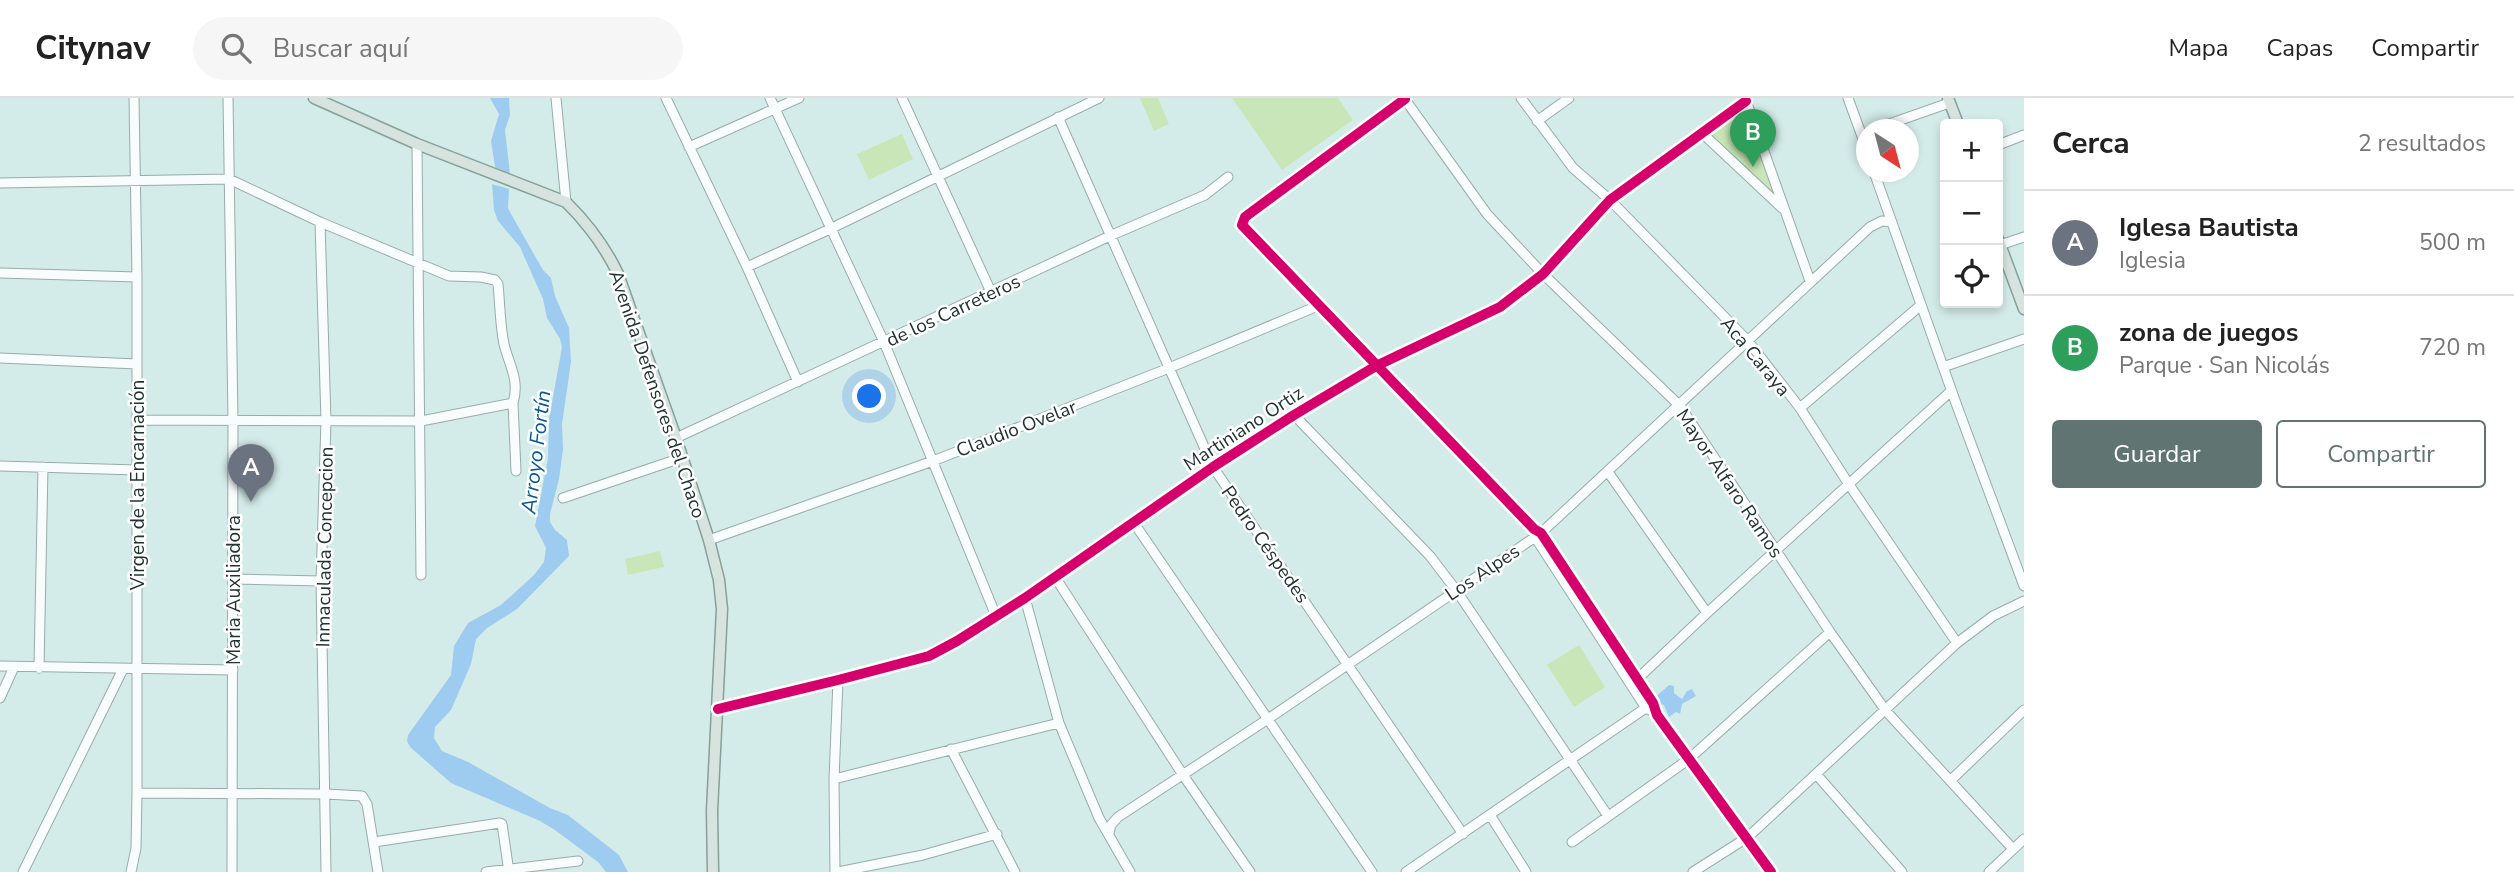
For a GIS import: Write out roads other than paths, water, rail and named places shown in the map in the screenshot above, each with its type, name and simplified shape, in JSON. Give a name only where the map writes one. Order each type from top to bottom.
[{"type":"main road","name":"Avenida Defensores del Chaco","points":[[314,98],[417,144],[566,202],[607,250],[676,438],[719,580],[722,608],[712,811],[713,872]]},
{"type":"main road","points":[[1949,101],[1956,119]]},
{"type":"main road","points":[[2000,245],[2024,309]]},
{"type":"street","name":"Virgen de la Encarnación","points":[[131,872],[136,848],[137,793],[137,277],[134,98]]},
{"type":"street","name":"Maria Auxiliadora","points":[[228,98],[233,420],[232,872]]},
{"type":"street","points":[[555,98],[566,202]]},
{"type":"street","points":[[666,98],[747,267],[798,382]]},
{"type":"street","points":[[770,98],[884,342],[996,616]]},
{"type":"street","points":[[689,147],[799,98]]},
{"type":"street","points":[[902,98],[991,292]]},
{"type":"street","points":[[747,267],[1099,98]]},
{"type":"street","name":"Aca Caraya","points":[[1521,98],[1573,167],[1748,341],[1800,408],[1957,643]]},
{"type":"street","points":[[1537,121],[1569,98]]},
{"type":"street","points":[[1848,98],[1858,119]]},
{"type":"street","points":[[1409,100],[1245,217],[1242,225],[1537,533],[1634,682],[1772,872]]},
{"type":"street","name":"Mayor Alfaro Ramos","points":[[1409,100],[1487,214],[1543,274],[1679,406],[1830,632],[1886,710],[2013,849]]},
{"type":"street","points":[[1745,100],[1810,281]]},
{"type":"street","name":"Martiniano Ortiz","points":[[718,709],[929,656],[1025,598],[1213,467],[1294,415],[1376,366],[1500,307],[1543,274],[1609,200],[1745,100]]},
{"type":"street","points":[[1901,119],[1949,101]]},
{"type":"street","name":"Pedro Céspedes","points":[[1058,117],[1213,467],[1463,834]]},
{"type":"street","points":[[1701,132],[1783,209]]},
{"type":"street","points":[[2003,143],[2024,135]]},
{"type":"street","points":[[417,144],[421,575]]},
{"type":"street","name":"de los Carreteros","points":[[676,438],[1112,235],[1205,195],[1228,177]]},
{"type":"street","points":[[0,183],[229,180],[449,276],[495,280],[498,284],[505,347],[515,375],[513,403],[516,471]]},
{"type":"street","points":[[1878,182],[1951,391],[2024,586]]},
{"type":"street","name":"Los Alpes","points":[[1109,833],[1111,825],[1118,817],[1268,719],[1537,533],[1608,472],[1870,226],[1882,221],[1892,222]]},
{"type":"street","name":"Inmaculada Concepcion","points":[[320,222],[326,421],[321,581],[326,872]]},
{"type":"street","points":[[2003,241],[2024,237]]},
{"type":"street","points":[[0,273],[137,277]]},
{"type":"street","name":"Claudio Ovelar","points":[[709,540],[933,461],[1320,305]]},
{"type":"street","points":[[1800,408],[1921,305]]},
{"type":"street","points":[[1943,367],[2024,339]]},
{"type":"street","points":[[0,358],[137,364]]},
{"type":"street","points":[[1634,682],[1951,391]]},
{"type":"street","points":[[137,420],[421,421],[513,403]]},
{"type":"street","points":[[1294,415],[1430,556],[1456,590],[1608,816]]},
{"type":"street","points":[[563,498],[681,458]]},
{"type":"street","points":[[0,466],[137,470]]},
{"type":"street","points":[[38,667],[43,467]]},
{"type":"street","points":[[1608,472],[1707,613]]},
{"type":"street","points":[[1134,523],[1372,872]]},
{"type":"street","points":[[1055,577],[1183,775],[1250,872]]},
{"type":"street","points":[[233,579],[321,581]]},
{"type":"street","points":[[1025,598],[1059,723],[1099,818],[1130,872]]},
{"type":"street","points":[[1693,872],[1748,837],[1957,643],[1993,616],[2024,601]]},
{"type":"street","points":[[1572,842],[1689,759],[1830,632]]},
{"type":"street","points":[[0,666],[233,670]]},
{"type":"street","points":[[0,698],[15,667]]},
{"type":"street","points":[[23,872],[123,669]]},
{"type":"street","points":[[838,680],[834,779],[837,872],[923,855],[997,834]]},
{"type":"street","points":[[1406,872],[1650,705]]},
{"type":"street","points":[[1950,781],[2024,710]]},
{"type":"street","points":[[834,779],[1059,723]]},
{"type":"street","points":[[951,749],[1015,872]]},
{"type":"street","points":[[1816,774],[1902,872]]},
{"type":"street","points":[[137,793],[362,796],[365,799],[378,872]]},
{"type":"street","points":[[1490,815],[1526,872]]},
{"type":"street","points":[[374,842],[500,823],[509,871]]},
{"type":"street","points":[[1989,872],[2024,839]]},
{"type":"street","points":[[486,872],[578,861]]},
{"type":"water","points":[[490,98],[509,98],[510,115],[505,130],[510,174],[495,167],[491,141],[499,114]]},
{"type":"water","points":[[492,184],[509,189],[508,208],[543,270],[551,278],[555,296],[569,328],[571,362],[562,424],[563,450],[550,522],[567,540],[569,556],[517,609],[487,628],[476,639],[471,664],[451,710],[435,727],[434,738],[442,751],[568,815],[619,855],[628,872],[606,872],[598,862],[540,821],[451,783],[410,747],[407,741],[408,735],[451,675],[454,646],[468,623],[501,605],[534,575],[544,562],[546,548],[535,526],[548,458],[549,419],[562,347],[547,318],[543,299],[520,247],[498,221],[494,210]]},
{"type":"water","points":[[1669,685],[1674,686],[1674,693],[1682,699],[1687,691],[1692,689],[1696,696],[1682,704],[1680,714],[1676,712],[1669,717],[1664,705],[1650,702]]},
{"type":"place","name":"zona de juegos","points":[[1753,167]]},
{"type":"place","name":"Iglesa Bautista","points":[[251,502]]},
{"type":"water label","name":"Arroyo Fortín","points":[[536,452]]}]
